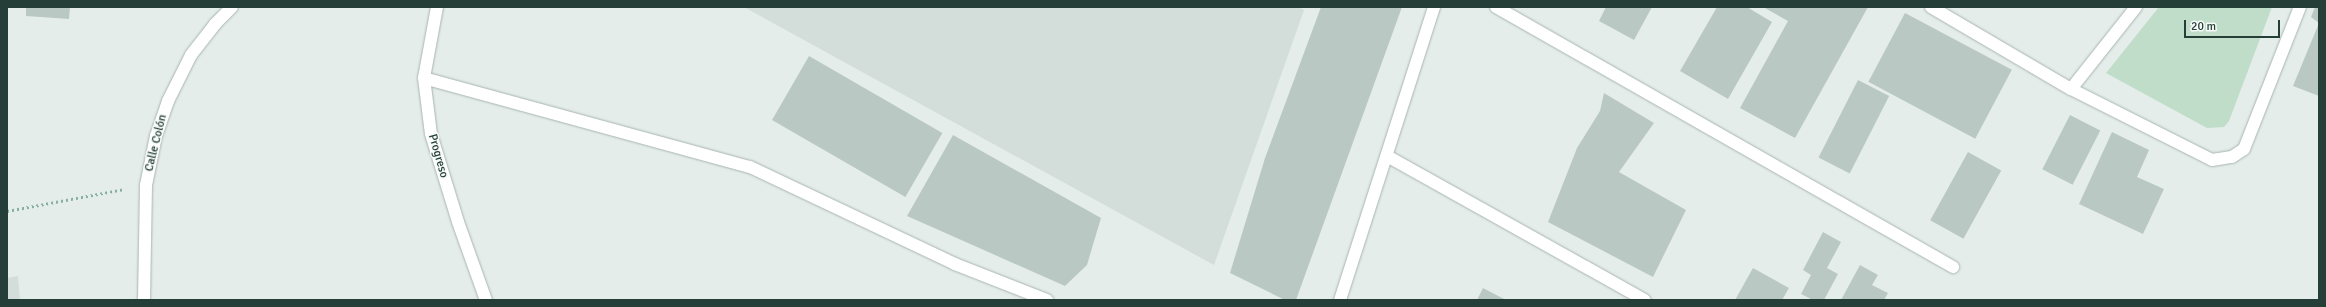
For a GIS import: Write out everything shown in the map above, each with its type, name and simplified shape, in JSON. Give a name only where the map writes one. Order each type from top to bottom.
[{"type":"street","name":"Calle Colón","points":[[144,300],[146,185],[156,136],[179,75],[191,54],[215,24],[232,7]]},
{"type":"street","name":"Progreso","points":[[437,7],[424,78],[431,134],[458,222],[486,300]]},
{"type":"street","points":[[1340,300],[1434,7]]},
{"type":"street","points":[[1496,7],[1953,267]]},
{"type":"street","points":[[1931,7],[2071,89],[2212,160],[2232,157],[2244,150],[2300,7]]},
{"type":"street","points":[[2071,89],[2136,7]]},
{"type":"street","points":[[424,78],[750,167],[955,264],[1047,300]]},
{"type":"street","points":[[1387,156],[1645,300]]},
{"type":"path","points":[[7,211],[146,185]]},
{"type":"shaded area","points":[[744,7],[1298,7],[1304,10],[1214,265]]},
{"type":"shaded area","points":[[18,276],[20,300],[7,300],[7,278]]},
{"type":"green space","points":[[2159,7],[2272,7],[2229,121],[2224,127],[2207,128],[2106,73]]},
{"type":"building","points":[[26,7],[70,7],[69,19],[26,16]]},
{"type":"building","points":[[1321,7],[1402,7],[1296,300],[1285,300],[1230,273],[1265,158]]},
{"type":"building","points":[[1606,7],[1652,7],[1634,40],[1599,21]]},
{"type":"building","points":[[1717,7],[1747,7],[1772,22],[1728,99],[1680,71]]},
{"type":"building","points":[[1763,7],[1868,7],[1795,138],[1740,108],[1788,21]]},
{"type":"building","points":[[2315,7],[2319,7],[2319,23],[2311,17]]},
{"type":"building","points":[[1905,13],[2012,70],[1975,139],[1868,82]]},
{"type":"building","points":[[2319,23],[2319,96],[2293,86]]},
{"type":"building","points":[[809,56],[942,133],[905,197],[772,120]]},
{"type":"building","points":[[1858,80],[1889,96],[1850,173],[1819,158]]},
{"type":"building","points":[[1604,93],[1654,123],[1619,172],[1686,210],[1653,277],[1548,222],[1577,148],[1600,111]]},
{"type":"building","points":[[2070,115],[2100,130],[2073,185],[2042,169]]},
{"type":"building","points":[[2112,132],[2149,150],[2137,177],[2164,189],[2143,234],[2079,204]]},
{"type":"building","points":[[953,135],[1101,218],[1087,265],[1065,286],[907,216]]},
{"type":"building","points":[[1968,152],[2001,170],[1963,239],[1930,220]]},
{"type":"building","points":[[1823,232],[1841,242],[1827,268],[1838,274],[1824,300],[1813,300],[1801,294],[1811,275],[1803,270]]},
{"type":"building","points":[[1860,265],[1878,275],[1872,285],[1888,293],[1884,300],[1841,300]]},
{"type":"building","points":[[1753,268],[1789,288],[1782,300],[1735,300]]},
{"type":"building","points":[[1483,288],[1506,300],[1477,300]]}]
